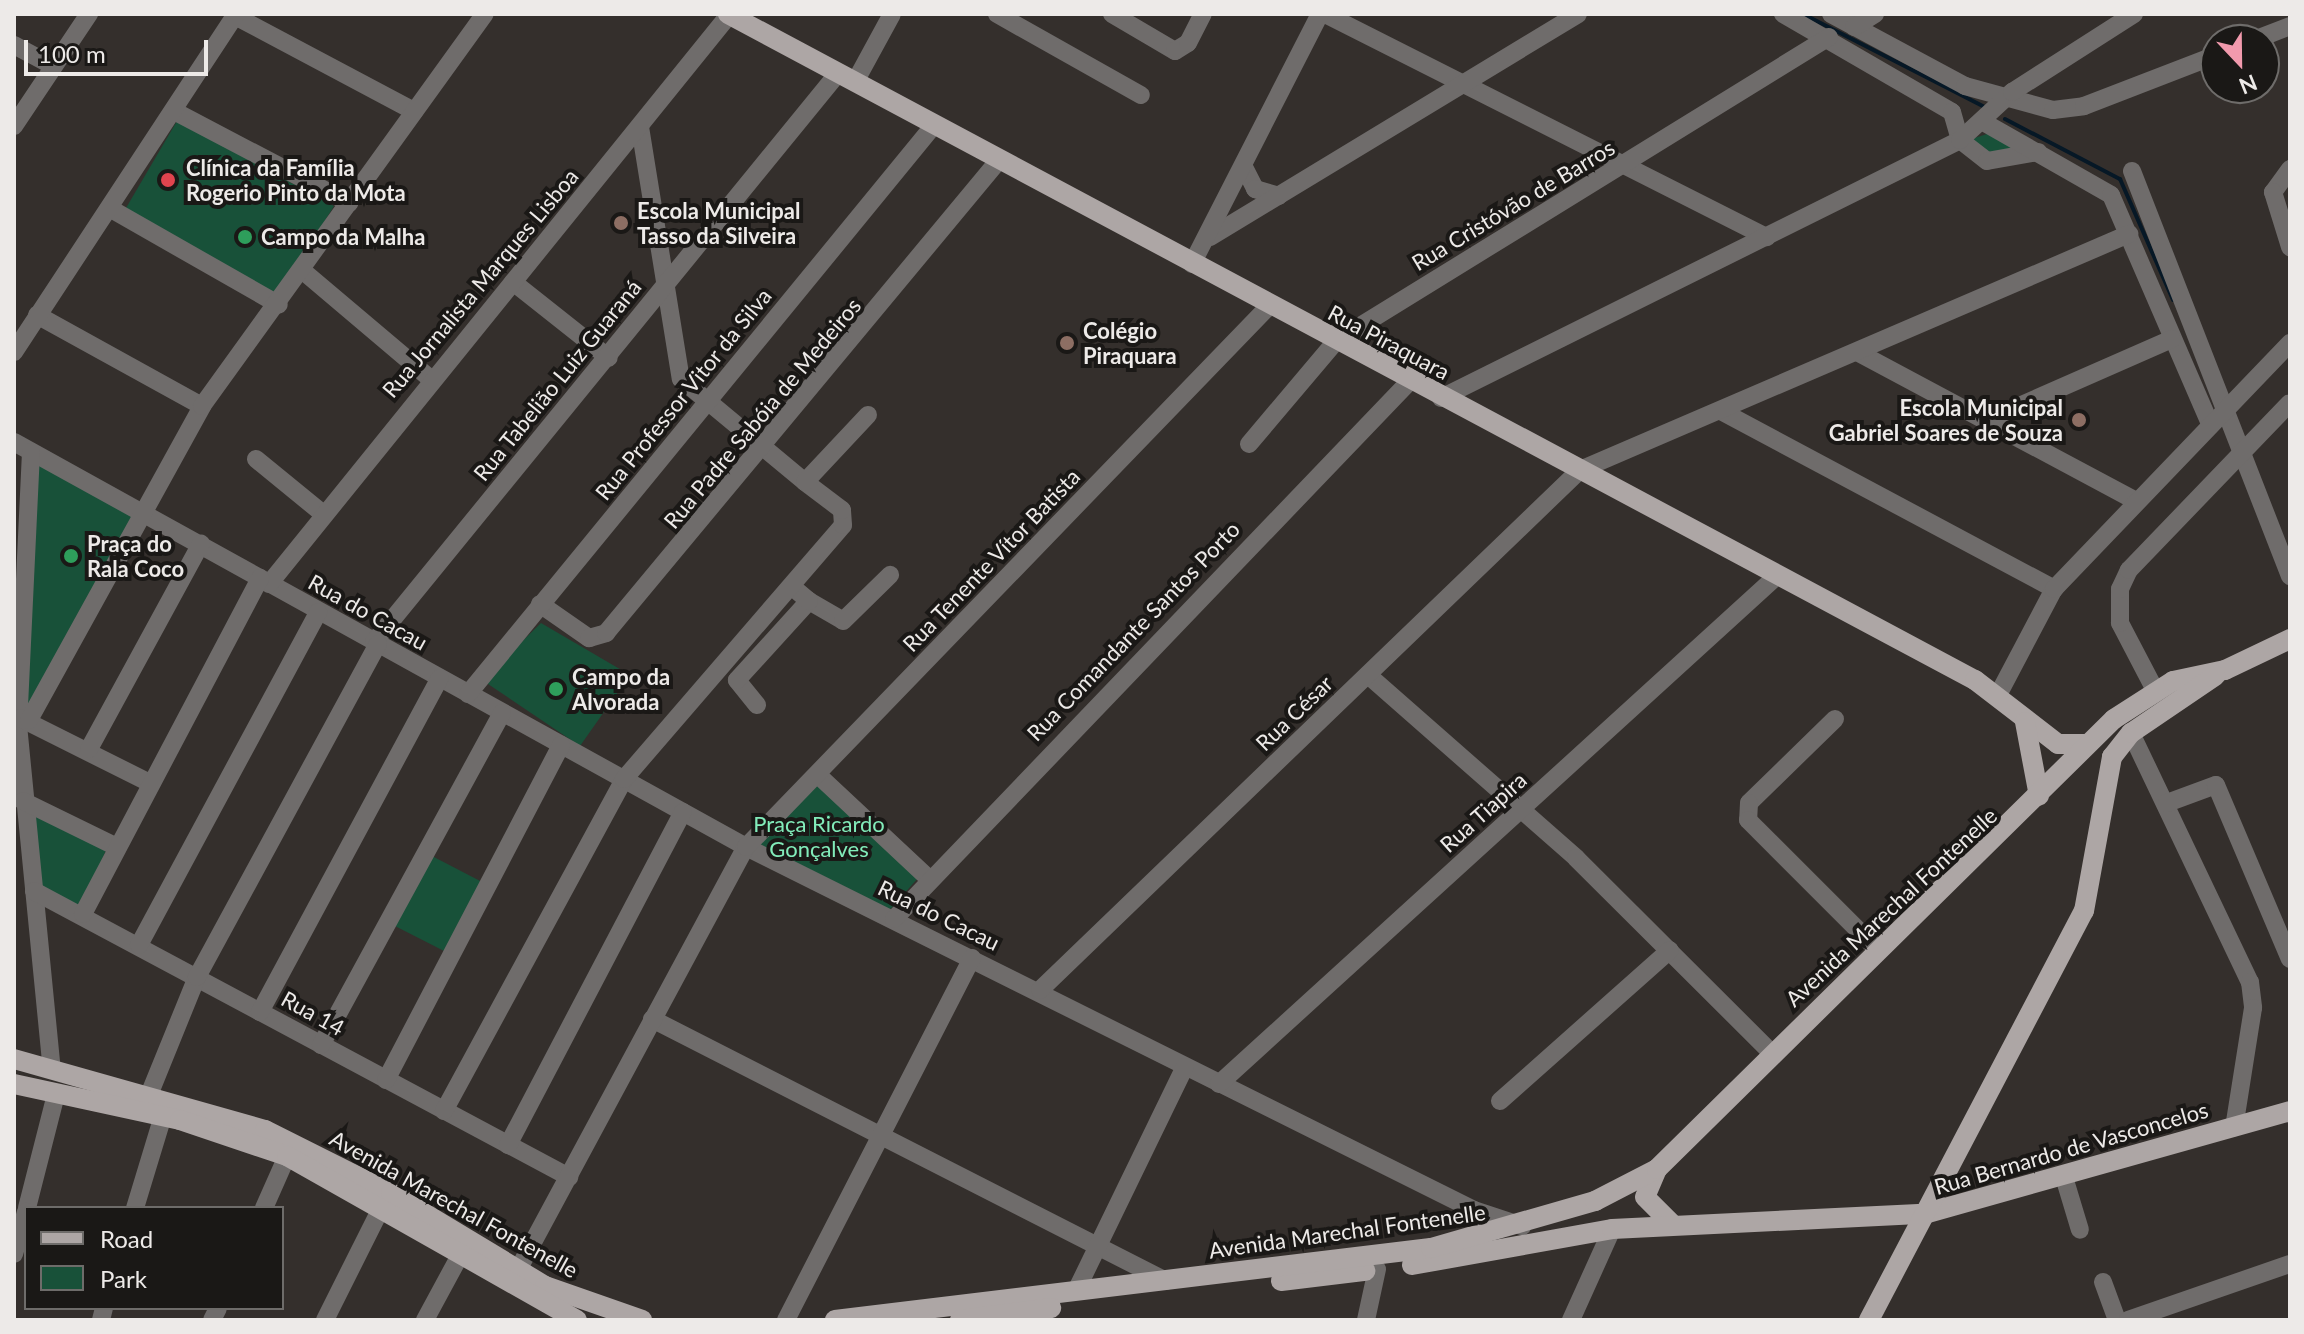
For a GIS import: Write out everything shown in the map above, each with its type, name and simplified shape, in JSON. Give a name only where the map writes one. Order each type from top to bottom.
[{"type":"main road","name":"Rua Piraquara","points":[[729,14],[1998,695],[2058,744],[2089,741]]},
{"type":"main road","points":[[1869,1320],[2084,911],[2095,872],[2100,791],[2125,739],[2225,670],[2290,639]]},
{"type":"main road","name":"Avenida Marechal Fontenelle","points":[[835,1320],[1469,1242],[1524,1226],[1605,1196],[1657,1169],[2114,719],[2155,690],[2225,670]]},
{"type":"main road","points":[[2023,718],[2039,796]]},
{"type":"main road","name":"Avenida Marechal Fontenelle","points":[[14,1059],[149,1095],[303,1148],[583,1304],[642,1320]]},
{"type":"main road","name":"Avenida Marechal Fontenelle","points":[[14,1084],[163,1116],[287,1156],[382,1206],[459,1257],[577,1320]]},
{"type":"main road","name":"Rua Bernardo de Vasconcelos","points":[[1672,1224],[1924,1214],[1967,1205],[2290,1111]]},
{"type":"main road","points":[[1657,1169],[1645,1197],[1672,1224]]},
{"type":"main road","points":[[1944,1176],[1950,1196],[1967,1205]]},
{"type":"main road","points":[[1605,1196],[1619,1211],[1612,1229]]},
{"type":"main road","name":"Avenida Marechal Fontenelle","points":[[960,1320],[1047,1314],[1377,1269],[1612,1229],[1672,1224]]},
{"type":"street","points":[[14,126],[89,14]]},
{"type":"street","name":"Rua Jornalista Marques Lisboa","points":[[83,914],[148,782],[264,581],[513,282],[729,14]]},
{"type":"street","name":"Rua Tabelião Luiz Guaraná","points":[[149,1095],[197,977],[376,643],[609,358],[667,280],[847,78],[892,14]]},
{"type":"street","points":[[997,14],[1141,95]]},
{"type":"street","points":[[1112,14],[1144,22],[1165,46],[1183,48],[1203,14]]},
{"type":"street","points":[[1192,264],[1210,237],[1323,14],[1767,237]]},
{"type":"street","points":[[1210,237],[1578,14]]},
{"type":"street","points":[[1783,14],[1958,99],[1994,112],[2084,106],[2200,61]]},
{"type":"street","points":[[1831,14],[1958,99]]},
{"type":"street","points":[[1854,27],[1875,14]]},
{"type":"street","points":[[1441,398],[1960,140],[1994,112],[2134,14]]},
{"type":"street","points":[[14,352],[111,209],[235,15],[414,111]]},
{"type":"street","points":[[21,718],[202,406],[279,305],[478,16]]},
{"type":"street","name":"Rua Cristóvão de Barros","points":[[1249,444],[1336,341],[1626,165],[1829,37]]},
{"type":"street","points":[[14,45],[53,66]]},
{"type":"street","points":[[1958,99],[1960,140],[1987,161],[2038,152]]},
{"type":"street","points":[[174,111],[349,203]]},
{"type":"street","points":[[1994,112],[2038,152],[2111,195],[2210,424]]},
{"type":"street","name":"Rua Professor Vitor da Silva","points":[[468,694],[934,125]]},
{"type":"street","points":[[444,1111],[624,779],[845,519],[708,403],[677,369],[667,280],[640,127]]},
{"type":"street","name":"Rua Padre Sabóia de Medeiros","points":[[540,604],[589,638],[606,633],[765,450],[999,160]]},
{"type":"street","points":[[1244,167],[1255,189],[1279,196]]},
{"type":"street","points":[[2290,169],[2273,192],[2290,247]]},
{"type":"street","points":[[2132,171],[2244,444],[2290,576]]},
{"type":"street","points":[[111,209],[279,305]]},
{"type":"street","points":[[1580,470],[1859,353],[2129,234]]},
{"type":"street","points":[[303,271],[431,379]]},
{"type":"street","points":[[513,282],[609,358]]},
{"type":"street","name":"Rua Tenente Vítor Batista","points":[[518,1270],[746,847],[1270,305]]},
{"type":"street","points":[[37,315],[202,406]]},
{"type":"street","points":[[1985,421],[2172,339]]},
{"type":"street","points":[[1998,695],[2054,589],[2134,500],[2210,424],[2230,409],[2290,343]]},
{"type":"street","points":[[1859,353],[2134,500]]},
{"type":"street","name":"Rua Comandante Santos Porto","points":[[894,919],[928,878],[1410,381]]},
{"type":"street","points":[[2155,690],[2120,623],[2120,589],[2129,570],[2244,444],[2289,404]]},
{"type":"street","points":[[1721,411],[2054,589]]},
{"type":"street","points":[[805,482],[868,415]]},
{"type":"street","name":"Rua do Cacau","points":[[14,442],[746,847],[1040,990],[1185,1067],[1474,1210],[1524,1226]]},
{"type":"street","points":[[31,452],[19,594],[23,801],[52,1069]]},
{"type":"street","points":[[256,459],[322,513]]},
{"type":"street","name":"Rua César","points":[[1040,990],[1580,470]]},
{"type":"street","points":[[89,749],[201,544]]},
{"type":"street","points":[[791,586],[843,621],[890,575]]},
{"type":"street","name":"Rua Tiapira","points":[[1219,1084],[1778,575]]},
{"type":"street","points":[[757,705],[737,680],[809,601]]},
{"type":"street","points":[[139,945],[318,612]]},
{"type":"street","points":[[1368,675],[1523,809],[1772,1053]]},
{"type":"street","points":[[260,1012],[440,678]]},
{"type":"street","points":[[321,1045],[502,713]]},
{"type":"street","points":[[21,718],[89,749],[148,782]]},
{"type":"street","points":[[1835,719],[1749,803],[1748,820],[1878,950]]},
{"type":"street","points":[[2125,739],[2167,803],[2250,982],[2253,1008],[2234,1128]]},
{"type":"street","points":[[386,1080],[561,745]]},
{"type":"street","points":[[818,775],[928,878]]},
{"type":"street","points":[[2167,803],[2216,785],[2290,959]]},
{"type":"street","points":[[23,801],[115,846]]},
{"type":"street","points":[[508,1145],[683,812]]},
{"type":"street","name":"Rua 14","points":[[34,891],[83,914],[569,1177]]},
{"type":"street","points":[[1500,1101],[1670,950]]},
{"type":"street","points":[[786,1320],[972,958]]},
{"type":"street","points":[[652,1019],[877,1140],[1166,1281]]},
{"type":"street","points":[[1076,1291],[1185,1067]]},
{"type":"street","points":[[27,1206],[56,1094]]},
{"type":"street","points":[[136,1206],[163,1116]]},
{"type":"street","points":[[265,1206],[287,1156]]},
{"type":"street","points":[[2064,1177],[2080,1230]]},
{"type":"street","points":[[325,1320],[382,1206]]},
{"type":"street","points":[[1469,1242],[1474,1210]]},
{"type":"street","points":[[14,1254],[24,1217]]},
{"type":"street","points":[[1571,1320],[1612,1229]]},
{"type":"street","points":[[425,1320],[459,1257]]},
{"type":"street","points":[[2128,1320],[2290,1264]]},
{"type":"street","points":[[1366,1320],[1377,1269]]},
{"type":"street","points":[[2103,1282],[2117,1320]]},
{"type":"green space","name":"Campo da Malha","points":[[177,121],[334,206],[278,296],[126,208]]},
{"type":"green space","points":[[1987,134],[2023,149],[1990,157],[1968,140]]},
{"type":"green space","name":"Praça do Rala Coco","points":[[37,463],[135,511],[46,685],[22,710]]},
{"type":"green space","name":"Campo da Alvorada","points":[[541,623],[630,675],[580,746],[488,684],[489,674]]},
{"type":"green space","name":"Praça Ricardo Gonçalves","points":[[819,784],[918,878],[888,912],[756,846]]},
{"type":"green space","points":[[33,811],[108,845],[82,909],[38,886]]},
{"type":"green space","points":[[432,856],[484,883],[446,952],[393,925]]},
{"type":"waterway","points":[[1803,14],[1985,107]]},
{"type":"waterway","points":[[2005,119],[2120,179],[2173,300]]},
{"type":"place","name":"Clínica da Família Rogerio Pinto da Mota","points":[[168,180]]},
{"type":"place","name":"Escola Municipal Tasso da Silveira","points":[[621,223]]},
{"type":"place","name":"Campo da Malha","points":[[245,237]]},
{"type":"place","name":"Colégio Piraquara","points":[[1067,343]]},
{"type":"place","name":"Escola Municipal Gabriel Soares de Souza","points":[[2079,420]]},
{"type":"place","name":"Praça do Rala Coco","points":[[71,556]]},
{"type":"place","name":"Campo da Alvorada","points":[[556,689]]}]
